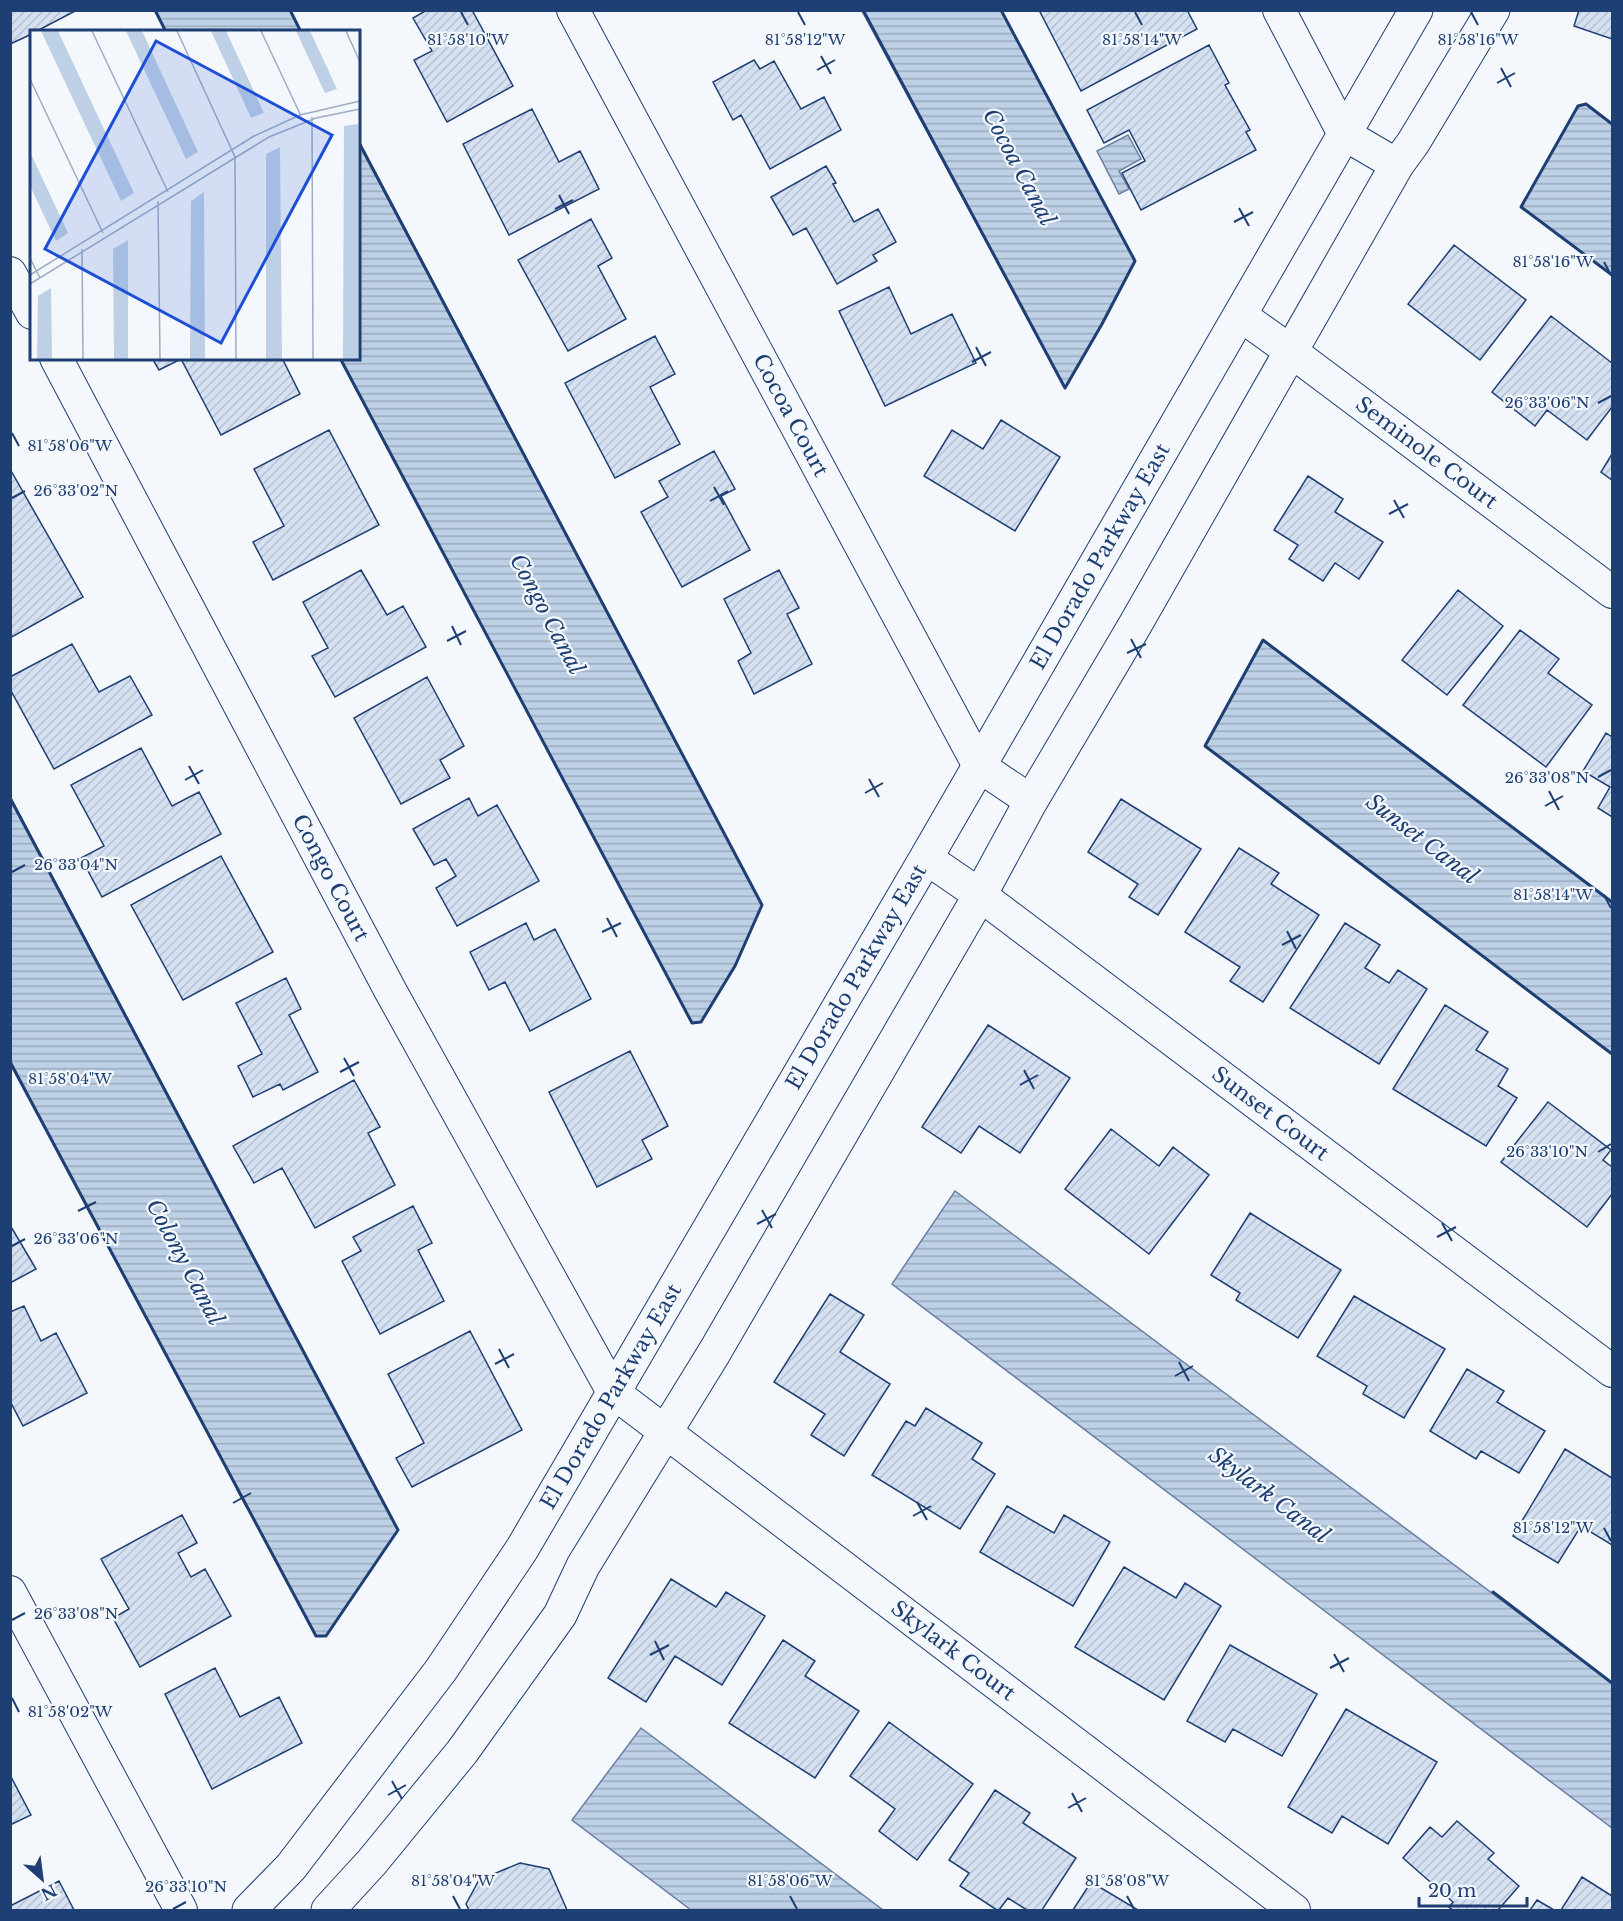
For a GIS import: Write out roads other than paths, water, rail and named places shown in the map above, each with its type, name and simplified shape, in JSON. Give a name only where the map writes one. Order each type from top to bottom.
[{"type":"street","name":"Cocoa Court","points":[[573,10],[979,766],[1031,801]]},
{"type":"street","points":[[1279,10],[1344,134],[1397,165]]},
{"type":"street","name":"El Dorado Parkway East","points":[[255,1909],[291,1867],[447,1661],[522,1549],[926,858],[1416,10]]},
{"type":"street","points":[[328,1911],[372,1862],[462,1752],[560,1615],[583,1566],[726,1334],[980,895],[1031,801],[1292,352],[1397,165],[1413,143],[1493,10]]},
{"type":"street","points":[[10,273],[30,309]]},
{"type":"street","name":"Seminole Court","points":[[1239,315],[1292,352],[1612,592]]},
{"type":"street","name":"Congo Court","points":[[57,360],[390,990],[613,1392]]},
{"type":"street","name":"Sunset Court","points":[[926,858],[980,895],[1612,1371]]},
{"type":"street","name":"Skylark Court","points":[[613,1392],[1294,1911]]},
{"type":"street","points":[[10,1593],[181,1911]]},
{"type":"water","points":[[155,11],[290,11],[300,30],[165,30]]},
{"type":"water","name":"Cocoa Canal","points":[[862,11],[1001,11],[1135,261],[1065,388]]},
{"type":"water","points":[[1586,104],[1612,124],[1612,275],[1521,207],[1578,106]]},
{"type":"water","points":[[1128,135],[1141,159],[1119,171],[1129,189],[1119,194],[1097,151]]},
{"type":"water","name":"Congo Canal","points":[[360,143],[762,905],[735,966],[701,1022],[692,1023],[341,360],[360,360]]},
{"type":"water","name":"Sunset Canal","points":[[1263,640],[1612,903],[1612,1054],[1205,746]]},
{"type":"water","name":"Colony Canal","points":[[11,798],[398,1530],[326,1636],[316,1636],[11,1062]]},
{"type":"water","name":"Skylark Canal","points":[[955,1191],[1612,1683],[1612,1828],[892,1284]]},
{"type":"water","points":[[641,1728],[883,1910],[691,1910],[572,1820]]}]
